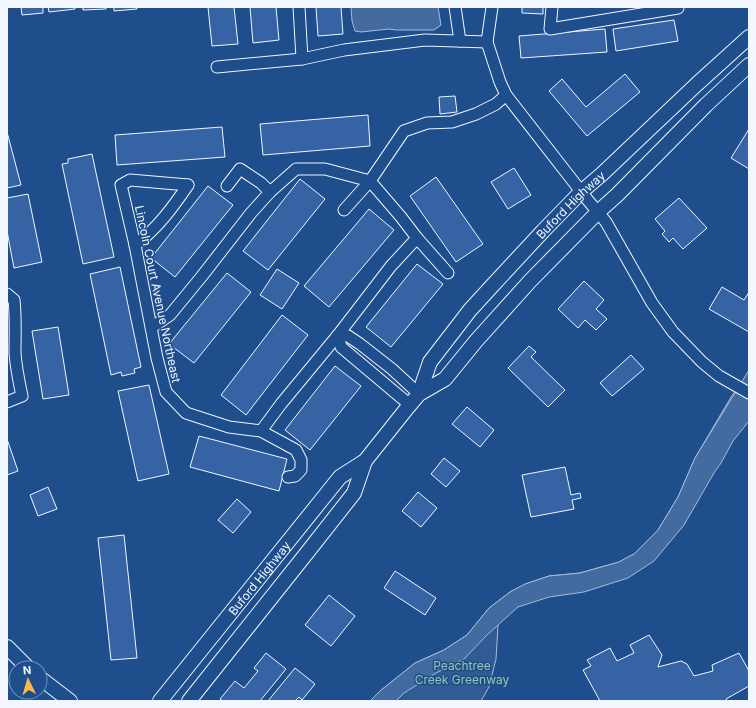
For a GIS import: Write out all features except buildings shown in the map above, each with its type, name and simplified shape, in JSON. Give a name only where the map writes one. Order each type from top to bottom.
[{"type":"main road","name":"Buford Highway","points":[[420,394],[430,362],[470,310],[581,192],[749,37]]},
{"type":"main road","name":"Buford Highway","points":[[160,701],[340,477],[365,461],[420,394],[446,378],[476,341],[519,293],[598,212],[618,195],[706,105],[749,65]]},
{"type":"main road","name":"Buford Highway","points":[[190,700],[354,492],[365,461]]},
{"type":"main road","points":[[7,647],[20,660]]},
{"type":"main road","points":[[48,684],[70,701]]},
{"type":"street","points":[[299,7],[302,59]]},
{"type":"street","points":[[455,7],[460,41]]},
{"type":"street","points":[[492,7],[487,42],[500,82],[506,95],[606,222],[652,303],[673,332],[702,362],[719,376],[749,393]]},
{"type":"street","points":[[552,7],[550,29],[678,8],[677,7]]},
{"type":"street","points":[[217,67],[302,59],[344,50],[425,40],[487,42]]},
{"type":"street","points":[[344,210],[370,181],[404,131],[427,123],[452,122],[476,114],[496,104],[506,95]]},
{"type":"street","points":[[227,186],[240,169],[261,182],[270,192]]},
{"type":"street","points":[[151,328],[170,315],[252,212],[270,192],[296,169],[325,169],[370,181],[402,216],[417,238],[448,273]]},
{"type":"street","name":"Lincoln Court Avenue Northeast","points":[[135,245],[146,237],[165,216],[188,185],[130,180],[121,185],[135,245],[157,358],[166,392],[186,413],[229,427],[261,431]]},
{"type":"street","points":[[288,476],[295,476],[302,470],[301,460],[296,450],[261,431],[391,266],[417,238]]},
{"type":"street","points":[[7,294],[14,300],[15,354],[22,396],[7,402]]},
{"type":"street","points":[[338,335],[348,336],[360,344],[363,355],[374,364],[420,394]]},
{"type":"street","points":[[363,355],[374,364],[410,405]]},
{"type":"shaded area","points":[[351,7],[438,7],[441,25],[434,30],[389,29],[361,32],[355,31],[352,21]]},
{"type":"shaded area","name":"Peachtree Creek Greenway","points":[[749,370],[749,421],[733,441],[684,525],[654,561],[628,578],[584,592],[549,597],[518,607],[487,635],[464,659],[436,673],[404,693],[396,701],[370,701],[415,663],[444,650],[467,635],[489,608],[510,592],[525,584],[549,576],[580,573],[619,562],[634,554],[658,530],[678,497],[695,458]]},
{"type":"shaded area","name":"Peachtree Creek Greenway","points":[[749,372],[749,402],[637,561],[497,614],[498,625],[496,659],[489,687],[481,701],[370,701],[415,663],[444,650],[467,635],[489,608],[510,592],[528,583],[549,576],[580,573],[619,562],[634,554],[658,530],[678,497],[695,458],[731,397]]}]
